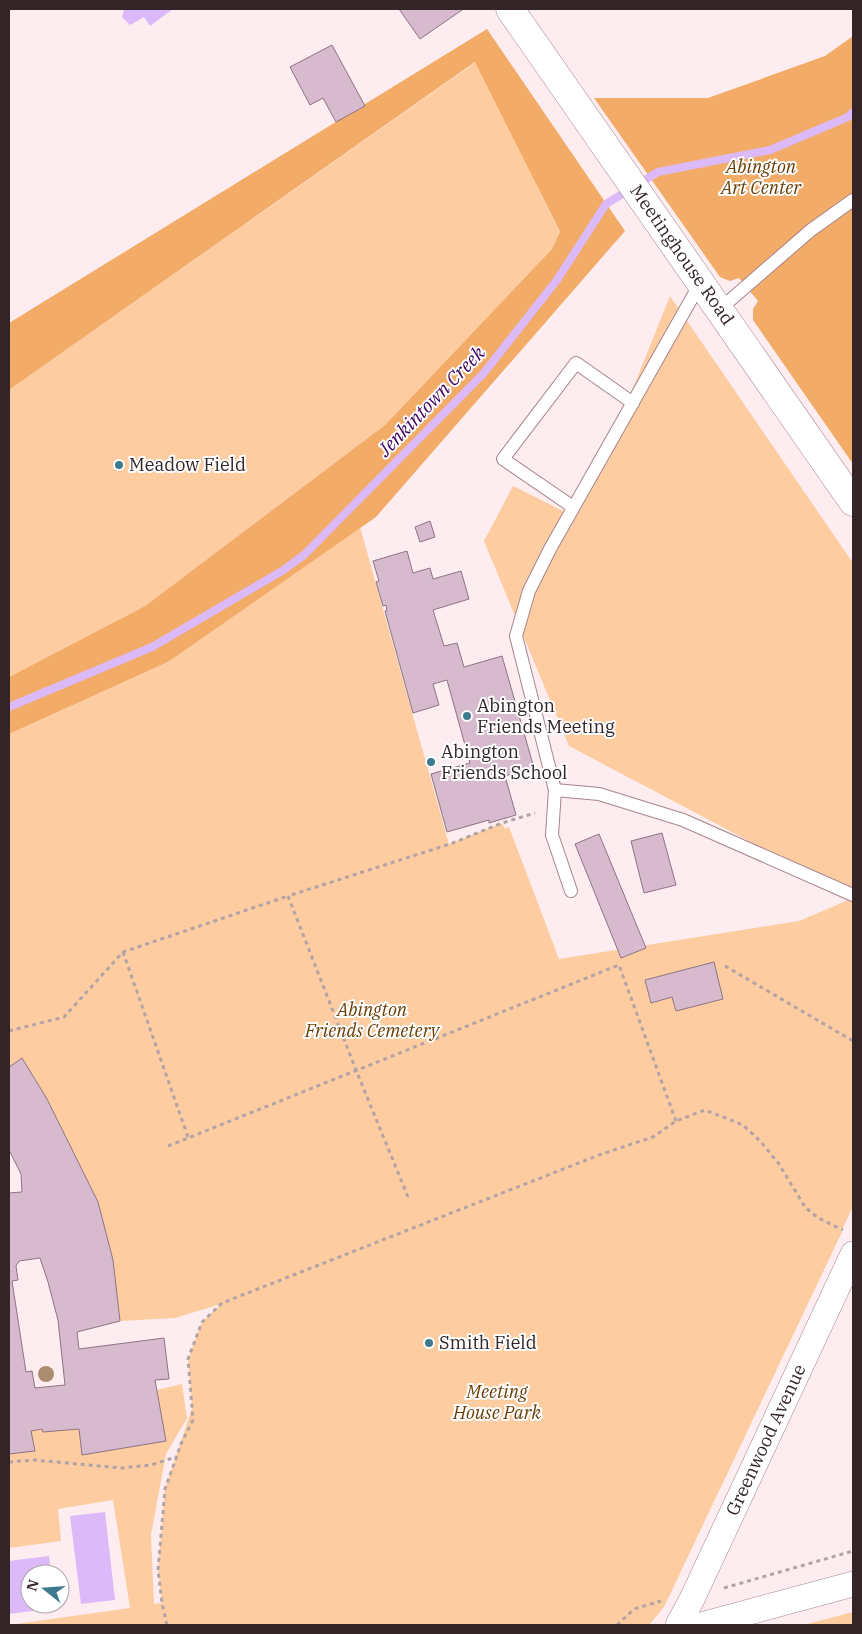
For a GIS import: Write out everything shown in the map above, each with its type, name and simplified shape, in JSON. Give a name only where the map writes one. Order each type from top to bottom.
[{"type":"street","name":"Meetinghouse Road","points":[[512,10],[853,502]]},
{"type":"street","name":"Greenwood Avenue","points":[[678,1625],[692,1599],[849,1243]]},
{"type":"street","points":[[701,1625],[853,1584]]},
{"type":"lane","points":[[720,309],[811,230],[853,200]]},
{"type":"lane","points":[[571,891],[552,835],[555,790],[516,636],[529,591],[573,507],[701,282]]},
{"type":"lane","points":[[573,507],[503,459],[576,363],[633,403]]},
{"type":"lane","points":[[555,790],[599,794],[684,820],[853,896]]},
{"type":"path","points":[[9,1032],[64,1017],[124,952],[288,896],[450,844],[502,823],[554,808]]},
{"type":"path","points":[[288,896],[408,1197]]},
{"type":"path","points":[[124,952],[188,1138]]},
{"type":"path","points":[[168,1146],[619,964],[676,1121]]},
{"type":"path","points":[[725,966],[853,1041]]},
{"type":"path","points":[[167,1625],[158,1570],[165,1489],[193,1420],[188,1359],[202,1322],[222,1303],[599,1155],[653,1136],[676,1121],[705,1110],[743,1125],[761,1142],[779,1164],[805,1207],[849,1243]]},
{"type":"path","points":[[9,1462],[34,1460],[120,1468],[151,1465],[177,1457]]},
{"type":"path","points":[[722,1589],[853,1551]]},
{"type":"path","points":[[617,1625],[634,1609],[663,1601]]},
{"type":"green space","points":[[487,29],[625,231],[376,517],[168,662],[9,734],[9,677],[145,606],[385,425],[552,249],[560,232],[475,62],[9,390],[9,323]]},
{"type":"green space","name":"Abington Art Center","points":[[853,36],[853,464],[753,320],[753,309],[758,301],[739,278],[730,281],[720,277],[594,98],[708,98],[825,56]]},
{"type":"green space","points":[[476,62],[560,233],[552,249],[385,425],[145,606],[9,677],[9,390]]},
{"type":"green space","points":[[670,296],[853,563],[853,896],[569,746],[484,541],[513,486],[569,514],[621,418]]},
{"type":"green space","points":[[360,527],[449,844],[502,823],[505,829],[509,827],[559,959],[799,921],[853,898],[853,1206],[843,1228],[840,1229],[842,1232],[664,1607],[649,1625],[9,1625],[130,1608],[113,1500],[58,1509],[61,1541],[9,1548],[9,1454],[35,1451],[31,1431],[42,1429],[79,1429],[82,1455],[165,1441],[157,1390],[182,1384],[187,1418],[166,1454],[151,1535],[154,1604],[162,1603],[158,1570],[165,1489],[192,1408],[188,1359],[202,1322],[221,1304],[175,1318],[120,1321],[113,1260],[22,1058],[9,1067],[9,734],[168,662]]},
{"type":"green space","points":[[853,1612],[853,1625],[803,1625]]},
{"type":"shaded area","points":[[124,9],[173,9],[150,26],[144,17],[130,25],[122,17]]},
{"type":"shaded area","points":[[105,1512],[115,1600],[81,1604],[70,1516]]},
{"type":"shaded area","points":[[49,1556],[50,1564],[20,1564],[20,1613],[9,1614],[9,1561]]},
{"type":"building","points":[[399,9],[461,9],[462,10],[420,39]]},
{"type":"building","points":[[332,45],[365,106],[336,122],[323,98],[310,105],[290,67]]},
{"type":"building","points":[[430,521],[435,537],[420,542],[415,527]]},
{"type":"building","points":[[407,551],[413,573],[430,568],[433,579],[461,571],[469,599],[433,610],[444,646],[457,643],[464,667],[502,656],[534,768],[505,776],[516,815],[489,823],[489,820],[447,832],[431,774],[470,763],[447,680],[433,684],[439,705],[413,713],[385,611],[387,611],[386,605],[383,606],[376,582],[379,581],[373,561]]},
{"type":"building","points":[[662,833],[676,885],[644,893],[631,841]]},
{"type":"building","points":[[599,834],[646,948],[621,958],[575,844]]},
{"type":"building","points":[[714,962],[723,999],[676,1011],[672,997],[651,1003],[645,980]]},
{"type":"building","points":[[22,1058],[47,1099],[98,1202],[113,1260],[120,1321],[77,1332],[79,1349],[164,1338],[169,1379],[155,1380],[166,1441],[82,1455],[79,1429],[43,1432],[42,1429],[31,1431],[35,1451],[9,1454],[9,1193],[22,1192],[21,1174],[9,1150],[9,1067]],"holes":[[[40,1258],[58,1320],[65,1385],[35,1388],[32,1371],[26,1372],[12,1281],[18,1280],[16,1266],[19,1261]]]},
{"type":"waterway","name":"Jenkintown Creek","points":[[9,707],[152,647],[282,571],[304,555],[483,374],[557,280],[606,204],[658,172],[770,150],[848,117],[853,112]]},
{"type":"place","name":"Meadow Field","points":[[119,465]]},
{"type":"place","name":"Abington Friends Meeting","points":[[467,716]]},
{"type":"place","name":"Abington Friends School","points":[[431,762]]},
{"type":"place","name":"Smith Field","points":[[429,1343]]},
{"type":"park label","name":"Abington Friends Cemetery","points":[[372,1020]]},
{"type":"park label","name":"Meeting House Park","points":[[497,1402]]}]
